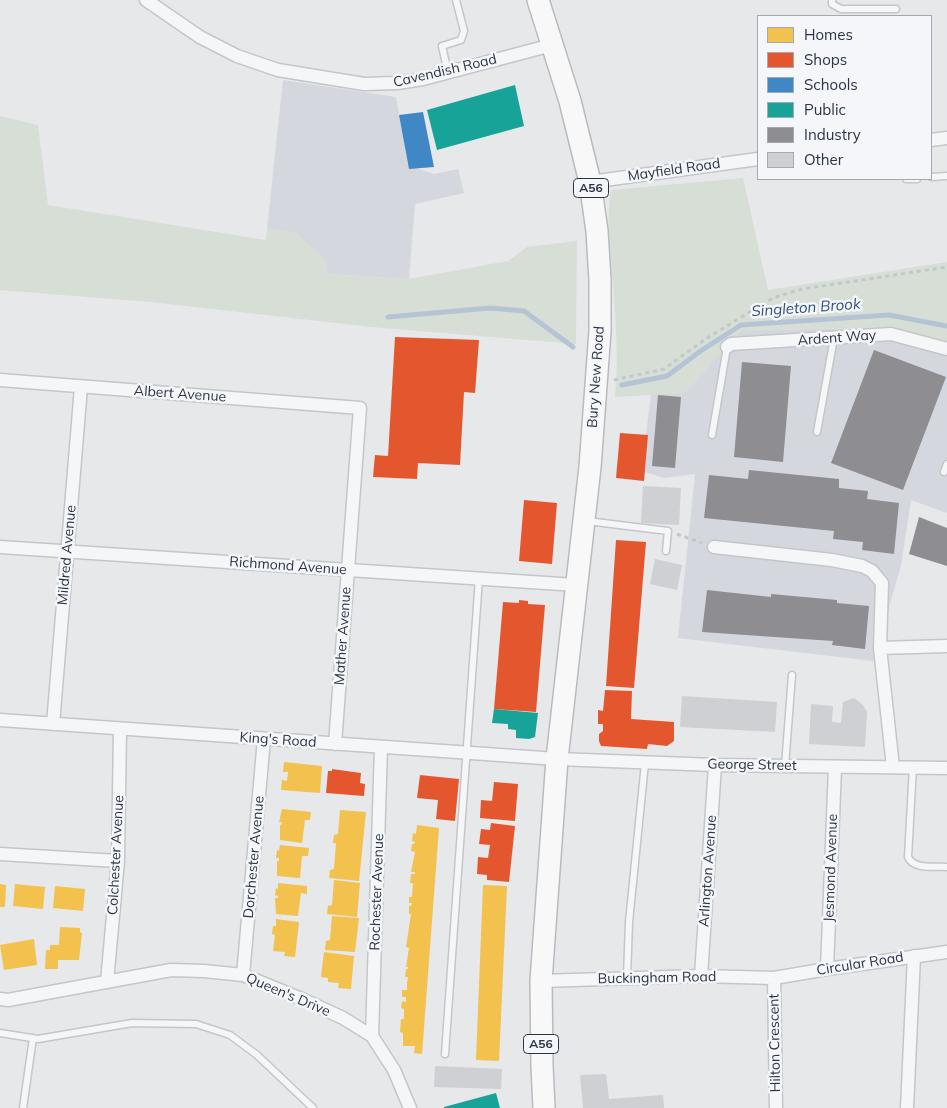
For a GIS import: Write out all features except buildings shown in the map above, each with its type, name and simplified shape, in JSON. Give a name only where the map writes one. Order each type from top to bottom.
[{"type":"highway","name":"Bury New Road","points":[[538,0],[570,101],[590,182],[597,231],[600,280],[600,331],[590,466],[556,760],[541,981]]},
{"type":"highway","name":"A56","points":[[541,981],[544,1108]]},
{"type":"street","name":"Cavendish Road","points":[[146,0],[200,37],[237,56],[278,70],[364,84],[397,83],[448,73],[552,45]]},
{"type":"street","points":[[932,140],[947,138]]},
{"type":"street","name":"Mayfield Road","points":[[590,182],[757,159]]},
{"type":"street","name":"Ardent Way","points":[[727,347],[731,344],[891,334],[947,349]]},
{"type":"street","name":"Albert Avenue","points":[[0,380],[360,408]]},
{"type":"street","name":"Mildred Avenue","points":[[54,724],[82,387]]},
{"type":"street","name":"Mather Avenue","points":[[335,744],[360,408]]},
{"type":"street","name":"Richmond Avenue","points":[[0,547],[576,584]]},
{"type":"street","points":[[714,547],[832,560],[862,566],[872,571],[882,583],[880,648],[893,767]]},
{"type":"street","points":[[880,648],[947,646]]},
{"type":"street","name":"King's Road","points":[[0,720],[556,760]]},
{"type":"street","name":"Colchester Avenue","points":[[107,982],[118,861],[120,729]]},
{"type":"street","name":"Dorchester Avenue","points":[[243,975],[264,739]]},
{"type":"street","name":"Rochester Avenue","points":[[372,1036],[382,747]]},
{"type":"street","name":"George Street","points":[[556,760],[715,765],[947,768]]},
{"type":"street","name":"Arlington Avenue","points":[[701,976],[715,765]]},
{"type":"street","name":"Jesmond Avenue","points":[[827,969],[836,767]]},
{"type":"street","points":[[0,854],[118,861]]},
{"type":"street","name":"Circular Road","points":[[774,978],[947,952]]},
{"type":"street","points":[[907,1108],[914,956]]},
{"type":"street","name":"Queen's Drive","points":[[0,999],[8,1000],[57,992],[171,970],[243,975],[343,1018],[372,1036],[394,1070],[410,1108]]},
{"type":"street","name":"Buckingham Road","points":[[541,981],[701,976],[774,978]]},
{"type":"street","name":"Hilton Crescent","points":[[774,978],[776,1108]]},
{"type":"lane","points":[[448,73],[442,46],[461,40],[464,31],[456,0]]},
{"type":"lane","points":[[832,0],[832,4],[841,9],[896,9]]},
{"type":"lane","points":[[932,177],[947,176]]},
{"type":"lane","points":[[818,432],[834,338]]},
{"type":"lane","points":[[712,434],[727,347]]},
{"type":"lane","points":[[944,472],[947,464]]},
{"type":"lane","points":[[584,520],[668,531],[666,551]]},
{"type":"lane","points":[[445,1054],[479,578]]},
{"type":"lane","points":[[785,766],[792,676]]},
{"type":"lane","points":[[627,978],[629,922],[645,763]]},
{"type":"lane","points":[[913,767],[908,857],[910,862],[916,866],[947,867]]},
{"type":"lane","points":[[0,1033],[38,1039],[132,1024],[196,1024],[230,1035],[257,1054],[313,1108]]},
{"type":"lane","points":[[23,1108],[33,1038]]},
{"type":"path","points":[[621,380],[664,369],[707,338],[773,298],[802,289],[947,267]]},
{"type":"path","points":[[668,531],[714,547]]},
{"type":"shaded area","points":[[283,80],[396,97],[408,165],[434,174],[458,169],[464,193],[415,204],[409,279],[326,274],[297,233],[267,229]]},
{"type":"shaded area","points":[[0,116],[38,125],[48,205],[266,240],[267,229],[297,233],[327,261],[327,274],[409,279],[508,261],[527,247],[577,241],[576,344],[372,327],[150,302],[0,290]]},
{"type":"shaded area","points":[[743,178],[768,290],[947,262],[947,341],[889,328],[742,330],[684,393],[615,397],[617,345],[609,225],[611,190]]},
{"type":"shaded area","points":[[889,328],[947,341],[947,513],[911,500],[901,566],[873,661],[678,638],[695,474],[664,478],[645,472],[646,435],[651,394],[684,393],[742,330]]},
{"type":"waterway","name":"Singleton Brook","points":[[388,317],[490,308],[524,311],[573,347]]},
{"type":"waterway","name":"Singleton Brook","points":[[622,385],[667,376],[702,350],[741,325],[889,315],[947,326]]}]
